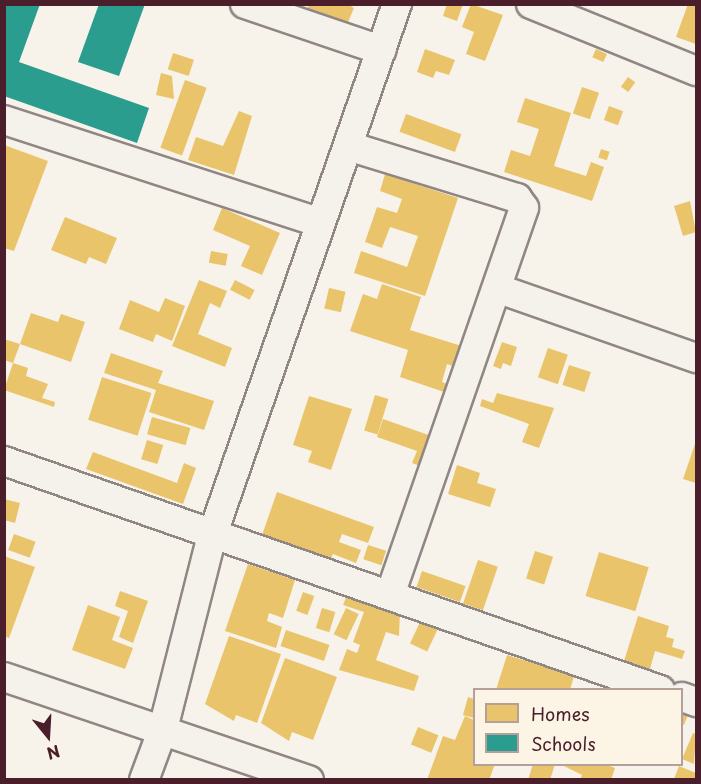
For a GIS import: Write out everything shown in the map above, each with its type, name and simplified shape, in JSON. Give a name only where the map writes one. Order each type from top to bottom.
[{"type":"street","points":[[245,4],[381,50]]},
{"type":"street","points":[[144,780],[163,729],[212,536],[397,4]]},
{"type":"street","points":[[531,4],[579,13],[696,71]]},
{"type":"street","points":[[4,120],[321,223]]},
{"type":"street","points":[[348,146],[522,202],[524,220],[390,596]]},
{"type":"street","points":[[499,289],[696,358]]},
{"type":"street","points":[[4,461],[212,536],[654,688]]},
{"type":"street","points":[[4,678],[163,729],[309,780]]},
{"type":"building: Homes","points":[[309,4],[347,4],[354,8],[346,27],[307,10]]},
{"type":"building: Homes","points":[[447,4],[463,4],[457,21],[443,16]]},
{"type":"building: Homes","points":[[471,4],[503,15],[485,61],[466,54],[474,32],[462,27]]},
{"type":"building: Homes","points":[[688,4],[696,4],[696,44],[676,37]]},
{"type":"building: Homes","points":[[425,49],[455,60],[449,75],[436,71],[433,78],[417,72]]},
{"type":"building: Homes","points":[[596,49],[607,54],[603,62],[592,57]]},
{"type":"building: Homes","points":[[173,53],[194,60],[189,76],[168,69]]},
{"type":"building: Homes","points":[[161,73],[172,76],[174,99],[156,95]]},
{"type":"building: Homes","points":[[628,77],[635,82],[628,92],[621,87]]},
{"type":"building: Homes","points":[[185,80],[207,88],[182,156],[160,148]]},
{"type":"building: Homes","points":[[582,87],[599,93],[590,119],[573,113]]},
{"type":"building: Homes","points":[[525,98],[571,113],[554,166],[586,176],[591,162],[604,167],[592,201],[504,172],[511,150],[530,156],[539,129],[517,122]]},
{"type":"building: Homes","points":[[609,106],[623,111],[618,125],[604,120]]},
{"type":"building: Homes","points":[[239,111],[252,116],[234,175],[188,160],[196,137],[223,146]]},
{"type":"building: Homes","points":[[406,114],[461,134],[455,152],[400,132]]},
{"type":"building: Homes","points":[[4,145],[48,161],[14,251],[4,248]]},
{"type":"building: Homes","points":[[601,149],[610,152],[607,160],[598,158]]},
{"type":"building: Homes","points":[[385,174],[458,198],[425,296],[354,273],[361,251],[407,267],[418,236],[390,227],[382,248],[365,242],[377,207],[397,213],[402,199],[380,191]]},
{"type":"building: Homes","points":[[690,201],[696,232],[683,236],[674,206]]},
{"type":"building: Homes","points":[[222,208],[280,233],[262,275],[241,266],[250,246],[213,230]]},
{"type":"building: Homes","points":[[65,217],[117,238],[106,264],[89,257],[86,264],[51,250]]},
{"type":"building: Homes","points":[[211,251],[228,254],[226,266],[209,263]]},
{"type":"building: Homes","points":[[199,280],[227,291],[220,308],[210,303],[198,334],[232,348],[225,367],[172,346]]},
{"type":"building: Homes","points":[[235,280],[255,290],[250,300],[230,290]]},
{"type":"building: Homes","points":[[382,284],[421,297],[410,330],[465,347],[458,368],[447,364],[442,382],[453,386],[450,394],[400,377],[408,350],[350,331],[363,294],[377,299]]},
{"type":"building: Homes","points":[[329,288],[346,292],[341,312],[324,308]]},
{"type":"building: Homes","points":[[165,298],[185,306],[172,341],[156,334],[153,342],[119,329],[130,300],[159,312]]},
{"type":"building: Homes","points":[[31,313],[58,322],[61,314],[85,322],[71,362],[20,344]]},
{"type":"building: Homes","points":[[4,339],[20,344],[13,363],[4,360]]},
{"type":"building: Homes","points":[[502,342],[517,347],[511,366],[503,363],[501,369],[493,366]]},
{"type":"building: Homes","points":[[548,348],[568,355],[558,384],[538,377]]},
{"type":"building: Homes","points":[[111,353],[163,371],[158,383],[214,401],[204,430],[149,412],[156,390],[104,373]]},
{"type":"building: Homes","points":[[13,363],[28,368],[26,376],[48,384],[42,398],[55,402],[54,407],[4,390]]},
{"type":"building: Homes","points":[[569,365],[591,372],[584,392],[563,385]]},
{"type":"building: Homes","points":[[102,377],[151,393],[138,436],[88,420]]},
{"type":"building: Homes","points":[[497,393],[554,408],[539,448],[522,442],[529,424],[480,406],[482,399],[493,403]]},
{"type":"building: Homes","points":[[375,395],[388,399],[378,434],[364,430]]},
{"type":"building: Homes","points":[[309,396],[352,409],[331,470],[308,462],[312,451],[293,445]]},
{"type":"building: Homes","points":[[152,417],[190,428],[185,445],[147,434]]},
{"type":"building: Homes","points":[[383,419],[440,439],[428,469],[412,463],[417,451],[377,437]]},
{"type":"building: Homes","points":[[147,440],[163,445],[157,464],[141,459]]},
{"type":"building: Homes","points":[[696,441],[696,483],[683,479]]},
{"type":"building: Homes","points":[[93,452],[177,483],[184,463],[196,468],[183,504],[86,469]]},
{"type":"building: Homes","points":[[457,465],[480,473],[477,483],[496,489],[490,507],[448,494]]},
{"type":"building: Homes","points":[[277,492],[374,527],[368,543],[342,534],[339,542],[361,550],[356,563],[333,554],[329,562],[261,538]]},
{"type":"building: Homes","points":[[4,499],[20,503],[15,523],[4,520]]},
{"type":"building: Homes","points":[[14,534],[36,542],[30,558],[8,550]]},
{"type":"building: Homes","points":[[368,545],[386,551],[381,565],[363,559]]},
{"type":"building: Homes","points":[[535,551],[553,557],[544,584],[526,579]]},
{"type":"building: Homes","points":[[599,552],[649,567],[635,611],[586,596]]},
{"type":"building: Homes","points":[[4,556],[35,567],[9,638],[4,636]]},
{"type":"building: Homes","points":[[478,560],[498,567],[483,610],[463,603]]},
{"type":"building: Homes","points":[[248,564],[295,580],[283,618],[269,613],[267,621],[282,627],[276,648],[225,631]]},
{"type":"building: Homes","points":[[422,571],[465,586],[460,602],[416,587]]},
{"type":"building: Homes","points":[[120,591],[148,601],[133,643],[119,637],[128,611],[115,606]]},
{"type":"building: Homes","points":[[303,592],[314,596],[307,615],[296,611]]},
{"type":"building: Homes","points":[[348,593],[400,612],[399,636],[386,632],[376,660],[419,676],[414,691],[339,670],[347,649],[357,653],[360,645],[353,642],[364,612],[343,605]]},
{"type":"building: Homes","points":[[88,605],[120,617],[112,640],[133,648],[125,669],[72,650]]},
{"type":"building: Homes","points":[[322,608],[335,612],[329,632],[316,628]]},
{"type":"building: Homes","points":[[346,608],[359,614],[346,640],[334,634]]},
{"type":"building: Homes","points":[[638,616],[669,626],[666,637],[674,639],[672,647],[685,651],[682,659],[655,651],[650,669],[624,661]]},
{"type":"building: Homes","points":[[421,620],[438,628],[427,652],[410,644]]},
{"type":"building: Homes","points":[[286,630],[329,645],[324,661],[280,646]]},
{"type":"building: Homes","points":[[229,636],[281,654],[257,723],[236,715],[234,721],[205,704]]},
{"type":"building: Homes","points":[[507,655],[574,676],[571,688],[497,688]]},
{"type":"building: Homes","points":[[285,658],[337,677],[313,740],[292,732],[289,741],[261,723]]},
{"type":"building: Homes","points":[[468,697],[473,699],[473,718],[463,715]]},
{"type":"building: Homes","points":[[683,709],[689,712],[683,724]]},
{"type":"building: Homes","points":[[465,716],[473,720],[473,766],[494,766],[489,780],[427,780],[443,736],[455,740]]},
{"type":"building: Homes","points":[[418,727],[438,735],[431,753],[411,745]]},
{"type":"building: Homes","points":[[693,733],[696,734],[694,764],[683,759]]},
{"type":"building: Homes","points":[[532,766],[554,766],[550,780],[528,780]]},
{"type":"building: Homes","points":[[564,766],[610,766],[615,768],[611,780],[580,780],[582,775]]},
{"type":"building: Homes","points":[[679,766],[696,773],[696,780],[674,779]]},
{"type":"building: Schools","points":[[4,4],[40,4],[19,62],[149,108],[137,143],[4,96]]},
{"type":"building: Schools","points":[[99,4],[145,4],[119,76],[78,62]]}]
